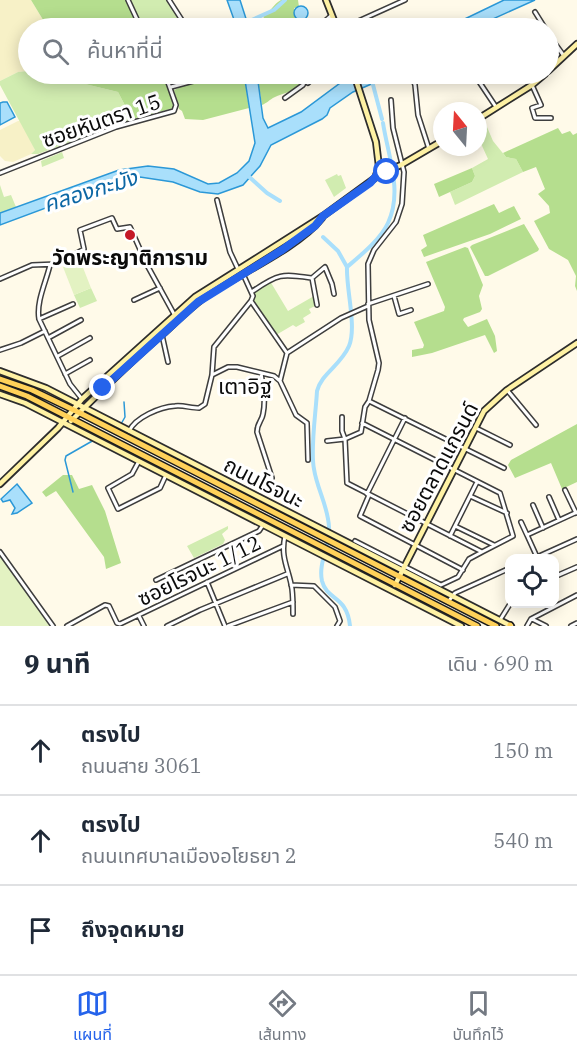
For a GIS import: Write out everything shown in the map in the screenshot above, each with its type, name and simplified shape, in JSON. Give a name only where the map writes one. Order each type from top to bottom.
[{"type":"main road","points":[[326,0],[333,18]]},
{"type":"main road","points":[[559,61],[577,44]]},
{"type":"main road","points":[[70,418],[80,402],[206,289],[323,216],[370,183],[378,174],[380,159],[358,84]]},
{"type":"main road","points":[[487,114],[532,85]]},
{"type":"main road","points":[[378,174],[387,172],[433,146]]},
{"type":"main road","points":[[0,484],[58,428],[80,413],[162,335],[176,318],[315,226],[323,216]]},
{"type":"main road","name":"ซอยตลาดแกรนด์","points":[[395,585],[475,427],[491,403],[577,343]]},
{"type":"main road","name":"ถนนโรจนะ","points":[[0,371],[26,379],[80,402],[84,407],[320,536],[403,568],[439,586],[498,623]]},
{"type":"main road","name":"ถนนโรจนะ","points":[[0,379],[32,390],[322,530],[399,577],[448,602],[498,623],[511,626]]},
{"type":"main road","name":"ถนนโรจนะ","points":[[0,386],[27,396],[184,477],[314,547],[335,562],[461,626]]},
{"type":"main road","name":"ถนนโรจนะ","points":[[0,394],[25,403],[285,536],[337,555],[477,626]]},
{"type":"main road","points":[[181,483],[184,477]]},
{"type":"street","points":[[128,0],[136,18]]},
{"type":"street","points":[[169,0],[181,18]]},
{"type":"street","points":[[365,18],[405,0]]},
{"type":"street","points":[[535,12],[538,18]]},
{"type":"street","points":[[329,18],[332,15]]},
{"type":"street","points":[[559,49],[564,56]]},
{"type":"street","name":"ซอยหันตรา 15","points":[[0,172],[116,127],[174,111],[177,108],[170,84]]},
{"type":"street","points":[[171,87],[182,84]]},
{"type":"street","points":[[285,98],[303,84]]},
{"type":"street","points":[[415,84],[418,115],[429,148]]},
{"type":"street","points":[[480,84],[496,108]]},
{"type":"street","points":[[532,85],[541,105],[532,108],[535,118],[551,118]]},
{"type":"street","points":[[327,441],[345,439],[360,433],[364,407],[369,401],[375,384],[379,363],[369,320],[369,260],[400,215],[404,172],[393,128],[391,100]]},
{"type":"street","points":[[217,200],[230,252],[238,269]]},
{"type":"street","points":[[0,279],[32,265],[50,265],[66,261],[84,249],[80,230],[112,218],[117,229],[130,227],[176,318]]},
{"type":"street","points":[[50,265],[38,312],[39,320],[80,402]]},
{"type":"street","points":[[252,291],[273,277],[280,275],[312,278],[326,267],[333,284],[334,294]]},
{"type":"street","points":[[129,431],[133,424],[142,418],[167,407],[183,406],[196,409],[203,407],[212,375],[213,347],[253,296],[243,273]]},
{"type":"street","points":[[312,278],[316,305]]},
{"type":"street","points":[[280,381],[287,352],[341,318],[368,305],[428,284]]},
{"type":"street","points":[[134,300],[160,288]]},
{"type":"street","points":[[394,296],[399,314],[411,310]]},
{"type":"street","points":[[251,301],[287,352]]},
{"type":"street","points":[[39,320],[73,304]]},
{"type":"street","points":[[48,338],[81,320]]},
{"type":"street","points":[[0,350],[45,331]]},
{"type":"street","points":[[162,335],[168,362]]},
{"type":"street","points":[[57,356],[90,338]]},
{"type":"street","points":[[65,374],[90,360]]},
{"type":"street","points":[[212,375],[232,367],[274,376],[280,381],[296,415],[308,423],[308,460]]},
{"type":"street","points":[[261,374],[265,399],[263,417],[257,425],[257,432],[272,478]]},
{"type":"street","points":[[507,390],[536,425]]},
{"type":"street","points":[[369,401],[504,468]]},
{"type":"street","points":[[342,417],[348,484],[482,552]]},
{"type":"street","points":[[405,418],[368,494],[360,516],[463,570]]},
{"type":"street","points":[[362,423],[500,493],[512,537],[470,559],[458,577],[439,586]]},
{"type":"street","points":[[475,427],[510,445]]},
{"type":"street","points":[[139,461],[132,474],[108,488],[118,508],[160,488],[166,474]]},
{"type":"street","points":[[450,536],[477,482]]},
{"type":"street","points":[[527,535],[576,512],[566,490]]},
{"type":"street","points":[[470,496],[507,513]]},
{"type":"street","points":[[549,497],[559,520]]},
{"type":"street","points":[[533,505],[543,528]]},
{"type":"street","points":[[522,522],[535,554]]},
{"type":"street","points":[[156,580],[258,531],[264,525]]},
{"type":"street","points":[[455,526],[495,546]]},
{"type":"street","name":"ซอยโรจนะ 1/12","points":[[67,626],[105,604],[109,606],[118,624],[139,616],[283,546],[285,536]]},
{"type":"street","points":[[546,554],[577,539]]},
{"type":"street","points":[[355,541],[403,568]]},
{"type":"street","points":[[283,546],[291,585],[293,614]]},
{"type":"street","points":[[0,552],[53,626]]},
{"type":"street","points":[[559,575],[577,567]]},
{"type":"street","points":[[448,602],[452,596],[505,570]]},
{"type":"street","points":[[167,626],[287,574]]},
{"type":"street","points":[[207,582],[226,626],[293,602]]},
{"type":"street","points":[[291,585],[314,586],[335,607],[340,621],[338,626]]},
{"type":"street","points":[[527,626],[532,619],[577,596]]},
{"type":"street","points":[[498,623],[507,608]]},
{"type":"street","points":[[139,616],[144,626]]},
{"type":"street","points":[[532,619],[546,626]]},
{"type":"street","points":[[571,626],[577,623]]},
{"type":"shaded area","points":[[0,0],[31,0],[42,18],[18,18],[18,72],[0,81]]},
{"type":"shaded area","points":[[21,121],[35,150],[13,162],[5,161],[0,156],[0,130]]},
{"type":"green space","points":[[31,0],[126,0],[134,18],[42,18]]},
{"type":"green space","points":[[129,0],[167,0],[179,18],[138,18]]},
{"type":"green space","points":[[281,0],[298,0],[299,7],[294,8],[297,18],[264,18]]},
{"type":"green space","points":[[18,72],[18,84],[85,84],[118,92],[132,119],[38,154],[31,154],[35,150],[0,85],[0,81]]},
{"type":"green space","points":[[85,84],[167,84],[174,108],[132,119],[118,92]]},
{"type":"green space","points":[[188,84],[245,84],[249,108],[203,120],[185,119],[179,109],[174,90]]},
{"type":"green space","points":[[259,84],[301,84],[298,87],[262,105]]},
{"type":"green space","points":[[487,127],[493,141],[506,157],[516,159],[523,172],[455,205],[450,192],[472,182],[475,176],[472,168],[488,159]]},
{"type":"green space","points":[[558,128],[562,134],[570,131],[573,135],[577,133],[577,291],[576,276],[568,260],[549,249],[534,221],[550,213],[549,206],[538,194],[545,189],[536,167],[523,172],[516,159],[506,157],[503,153]]},
{"type":"green space","points":[[62,152],[64,158],[42,167],[41,161]]},
{"type":"green space","points":[[472,168],[475,176],[472,182],[439,197],[434,184]]},
{"type":"green space","points":[[337,174],[341,175],[346,188],[334,197],[325,180]]},
{"type":"green space","points":[[0,185],[4,197],[11,195],[16,207],[0,213]]},
{"type":"green space","points":[[494,204],[499,213],[514,206],[521,219],[490,234],[424,257],[421,250],[427,246],[423,235]]},
{"type":"green space","points":[[524,224],[539,249],[538,251],[485,276],[470,247]]},
{"type":"green space","points":[[465,247],[468,248],[483,285],[479,296],[482,309],[463,320],[468,327],[487,319],[495,336],[497,351],[494,353],[485,335],[432,353],[412,357],[412,350],[423,348],[424,345],[414,322],[444,311],[445,307],[426,262]]},
{"type":"green space","points":[[80,260],[91,288],[74,295],[63,267]]},
{"type":"green space","points":[[270,281],[288,311],[314,296],[315,306],[309,309],[311,313],[303,318],[305,322],[296,327],[293,325],[276,335],[253,302],[253,291]]},
{"type":"green space","points":[[91,288],[97,301],[80,308],[74,295]]},
{"type":"green space","points":[[577,424],[577,482],[562,489],[551,463],[515,478],[508,465],[511,460]]},
{"type":"green space","points":[[63,475],[72,475],[79,489],[92,485],[105,511],[121,563],[106,569],[104,557],[56,491],[46,497],[42,492]]},
{"type":"green space","points":[[228,526],[222,534],[225,540],[223,544],[194,558],[187,546]]},
{"type":"green space","points":[[0,553],[51,626],[0,626]]},
{"type":"water","points":[[227,0],[240,0],[246,18],[233,18]]},
{"type":"water","points":[[504,0],[535,0],[495,18],[467,18]]},
{"type":"water","points":[[301,6],[307,10],[306,18],[296,18],[294,13],[296,8]]},
{"type":"water","name":"คลองกะมัง","points":[[246,84],[258,84],[263,118],[268,128],[301,112],[339,84],[371,84],[353,92],[330,108],[322,119],[271,145],[260,166],[243,185],[218,194],[200,192],[173,182],[140,177],[102,187],[0,225],[0,213],[119,170],[148,166],[174,169],[208,184],[219,183],[237,173],[249,161],[255,143]]},
{"type":"water","points":[[7,102],[15,117],[0,125],[0,103]]},
{"type":"water","points":[[17,484],[32,503],[12,514],[15,508],[10,500],[3,502],[1,499]]},
{"type":"waterway","points":[[256,18],[274,10],[285,0]]},
{"type":"waterway","points":[[373,84],[382,119]]},
{"type":"waterway","points":[[350,626],[345,609],[328,592],[322,581],[321,574],[329,527],[327,512],[314,469],[314,431],[319,385],[341,359],[351,338],[352,318],[347,267],[380,235],[392,211],[393,173],[383,123]]},
{"type":"waterway","points":[[246,174],[267,193],[280,201]]},
{"type":"waterway","points":[[323,237],[338,251],[347,267]]},
{"type":"waterway","points":[[121,424],[125,417],[124,402]]},
{"type":"waterway","points":[[73,492],[66,456],[94,440]]},
{"type":"place","name":"วัดพระญาติการาม","points":[[130,235]]},
{"type":"district","name":"เตาอิฐ","points":[[245,385]]},
{"type":"route","points":[[103,388],[198,302],[282,250],[315,226],[323,216],[370,183],[378,174],[387,172]]}]
